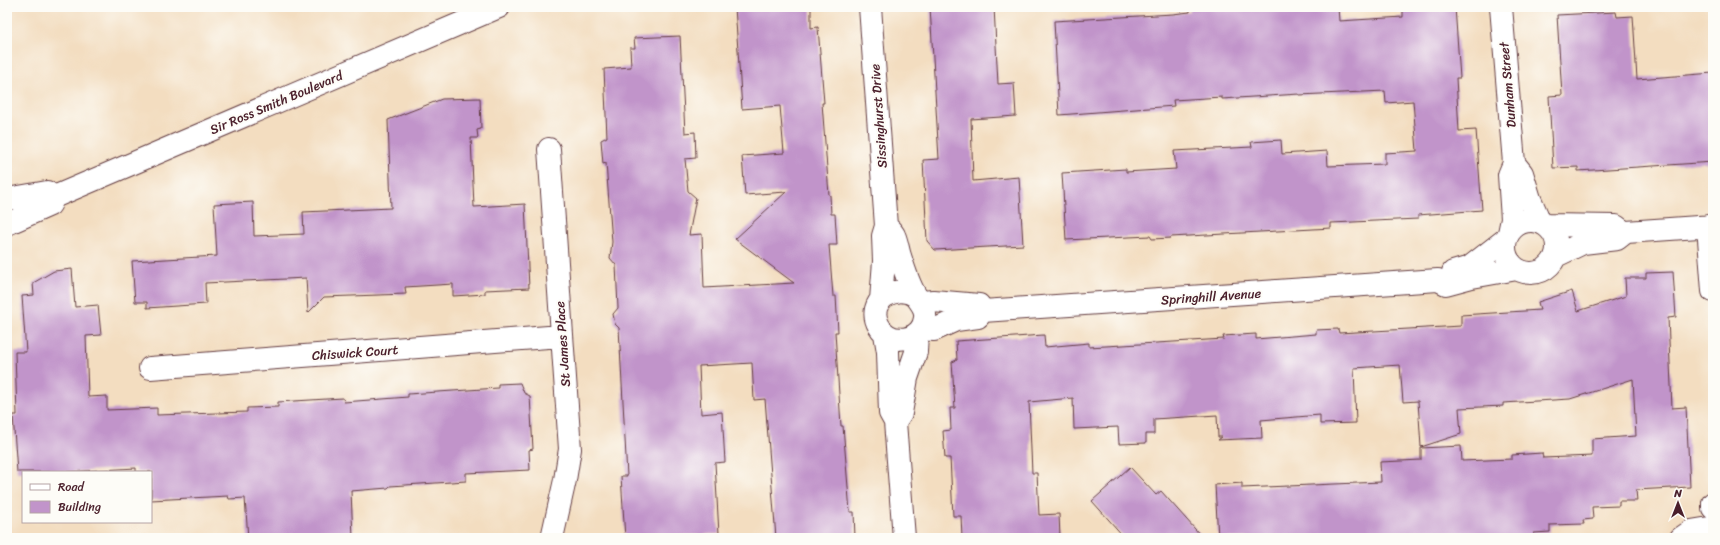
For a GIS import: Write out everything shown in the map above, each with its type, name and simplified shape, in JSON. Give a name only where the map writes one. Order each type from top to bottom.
[{"type":"street","name":"Sir Ross Smith Boulevard","points":[[7,224],[50,205],[54,197],[499,7]]},
{"type":"street","name":"Sissinghurst Drive","points":[[870,7],[886,226],[883,236],[884,261],[881,300]]},
{"type":"street","name":"Dunham Street","points":[[1501,7],[1514,163],[1509,175],[1512,219],[1508,236]]},
{"type":"street","name":"St James Place","points":[[549,149],[570,449],[565,480],[552,538]]},
{"type":"street","name":"Dunham Street","points":[[1514,163],[1522,173],[1530,199],[1543,224]]},
{"type":"street","points":[[7,199],[47,192],[54,197]]},
{"type":"street","points":[[1543,224],[1552,231],[1556,239],[1558,247],[1556,256],[1547,268],[1540,272],[1524,273],[1512,265],[1506,253],[1508,236],[1520,224],[1533,221],[1543,224],[1616,226],[1626,232]]},
{"type":"street","name":"Sissinghurst Drive","points":[[886,226],[894,235],[902,263],[919,299]]},
{"type":"street","points":[[1556,256],[1583,243],[1617,239],[1626,232],[1711,226],[1713,291]]},
{"type":"street","name":"Springhill Avenue","points":[[919,331],[934,330],[956,320],[978,317],[983,311],[1438,280],[1446,275],[1470,267],[1508,236]]},
{"type":"street","name":"Springhill Avenue","points":[[1438,280],[1446,284],[1472,276],[1517,269]]},
{"type":"street","points":[[895,422],[901,413],[907,378],[916,352],[919,331],[925,318],[919,299],[911,293],[898,291],[881,300],[876,312],[876,318],[878,324],[886,334],[898,339],[912,337],[919,331]]},
{"type":"street","name":"Springhill Avenue","points":[[919,299],[979,305],[983,311]]},
{"type":"street","points":[[886,334],[890,413],[895,422],[904,538]]},
{"type":"street","name":"Chiswick Court","points":[[150,368],[561,336]]},
{"type":"street","points":[[1681,538],[1691,531],[1710,524],[1713,503]]},
{"type":"building","points":[[735,7],[811,7],[811,28],[818,27],[829,195],[831,214],[835,214],[837,245],[829,245],[833,296],[836,296],[838,332],[835,332],[841,426],[843,426],[850,512],[854,512],[855,538],[776,538],[765,399],[754,400],[752,363],[699,366],[701,414],[722,412],[725,462],[715,463],[719,534],[625,538],[621,476],[627,476],[619,328],[615,324],[613,314],[618,308],[616,265],[610,258],[612,242],[606,163],[603,164],[601,140],[607,137],[604,69],[631,67],[630,48],[635,48],[634,38],[680,36],[685,133],[695,132],[696,158],[685,159],[688,191],[696,198],[689,235],[702,234],[704,288],[794,283],[735,239],[786,192],[745,195],[742,156],[784,153],[780,106],[742,109]]},
{"type":"building","points":[[930,7],[994,7],[998,84],[1014,83],[1016,116],[971,119],[973,181],[1019,177],[1023,245],[935,250],[927,241],[923,160],[939,159]]},
{"type":"building","points":[[1190,7],[1338,7],[1339,21],[1403,17],[1403,8],[1455,7],[1460,78],[1456,78],[1459,131],[1476,130],[1482,210],[1418,215],[1418,219],[1331,223],[1331,228],[1152,239],[1150,236],[1066,240],[1062,173],[1126,169],[1126,172],[1176,169],[1174,151],[1252,147],[1251,142],[1281,140],[1282,154],[1327,151],[1328,166],[1385,164],[1385,153],[1417,151],[1413,101],[1386,103],[1385,91],[1173,100],[1174,106],[1059,115],[1054,21],[1173,14],[1190,12]]},
{"type":"building","points":[[1616,12],[1617,17],[1633,16],[1637,79],[1713,73],[1713,162],[1578,171],[1578,167],[1553,168],[1549,96],[1562,95],[1557,15]]},
{"type":"building","points":[[480,98],[481,129],[477,130],[478,138],[471,138],[474,207],[525,204],[529,288],[485,290],[485,294],[453,296],[453,284],[405,287],[406,294],[324,297],[308,313],[306,278],[205,283],[206,304],[147,308],[147,302],[135,302],[132,261],[217,256],[214,204],[253,202],[254,236],[304,234],[303,212],[391,208],[388,120],[442,99]]},
{"type":"building","points":[[72,269],[75,307],[98,305],[101,335],[86,336],[88,397],[107,396],[107,410],[157,408],[157,415],[247,412],[247,408],[278,407],[278,402],[343,398],[344,402],[408,397],[408,394],[498,388],[498,384],[520,383],[524,393],[530,396],[533,449],[529,450],[530,470],[466,473],[466,481],[390,486],[388,488],[351,491],[353,538],[248,538],[245,498],[229,499],[228,496],[152,500],[152,471],[136,471],[136,468],[85,471],[17,472],[13,415],[17,415],[15,352],[26,352],[22,296],[34,295],[33,283],[54,271]]},
{"type":"building","points":[[1673,272],[1676,317],[1668,318],[1672,408],[1686,407],[1690,487],[1636,490],[1637,501],[1619,501],[1619,506],[1592,507],[1593,519],[1583,520],[1584,524],[1550,525],[1550,532],[1534,533],[1534,538],[1218,538],[1215,485],[1242,483],[1242,488],[1381,482],[1380,462],[1421,460],[1421,448],[1461,446],[1462,461],[1512,459],[1512,455],[1542,453],[1543,458],[1592,456],[1592,439],[1636,436],[1633,379],[1570,399],[1503,403],[1503,406],[1459,408],[1461,434],[1421,447],[1418,401],[1403,402],[1400,365],[1354,368],[1356,423],[1320,424],[1320,415],[1261,420],[1262,438],[1218,440],[1222,437],[1218,437],[1217,415],[1154,419],[1154,434],[1146,434],[1146,443],[1119,444],[1118,427],[1074,429],[1073,398],[1029,402],[1032,473],[1037,473],[1039,515],[1059,514],[1060,538],[962,538],[961,516],[953,516],[950,458],[945,458],[943,431],[951,430],[950,408],[955,408],[952,362],[957,360],[956,341],[1044,335],[1045,347],[1089,343],[1089,347],[1224,339],[1223,336],[1256,334],[1256,339],[1316,334],[1316,330],[1338,329],[1339,333],[1461,326],[1461,315],[1540,310],[1538,302],[1572,291],[1578,311],[1626,296],[1625,278],[1646,278],[1646,273]]},
{"type":"building","points":[[1130,467],[1156,495],[1161,491],[1203,538],[1125,538],[1092,501]]}]
